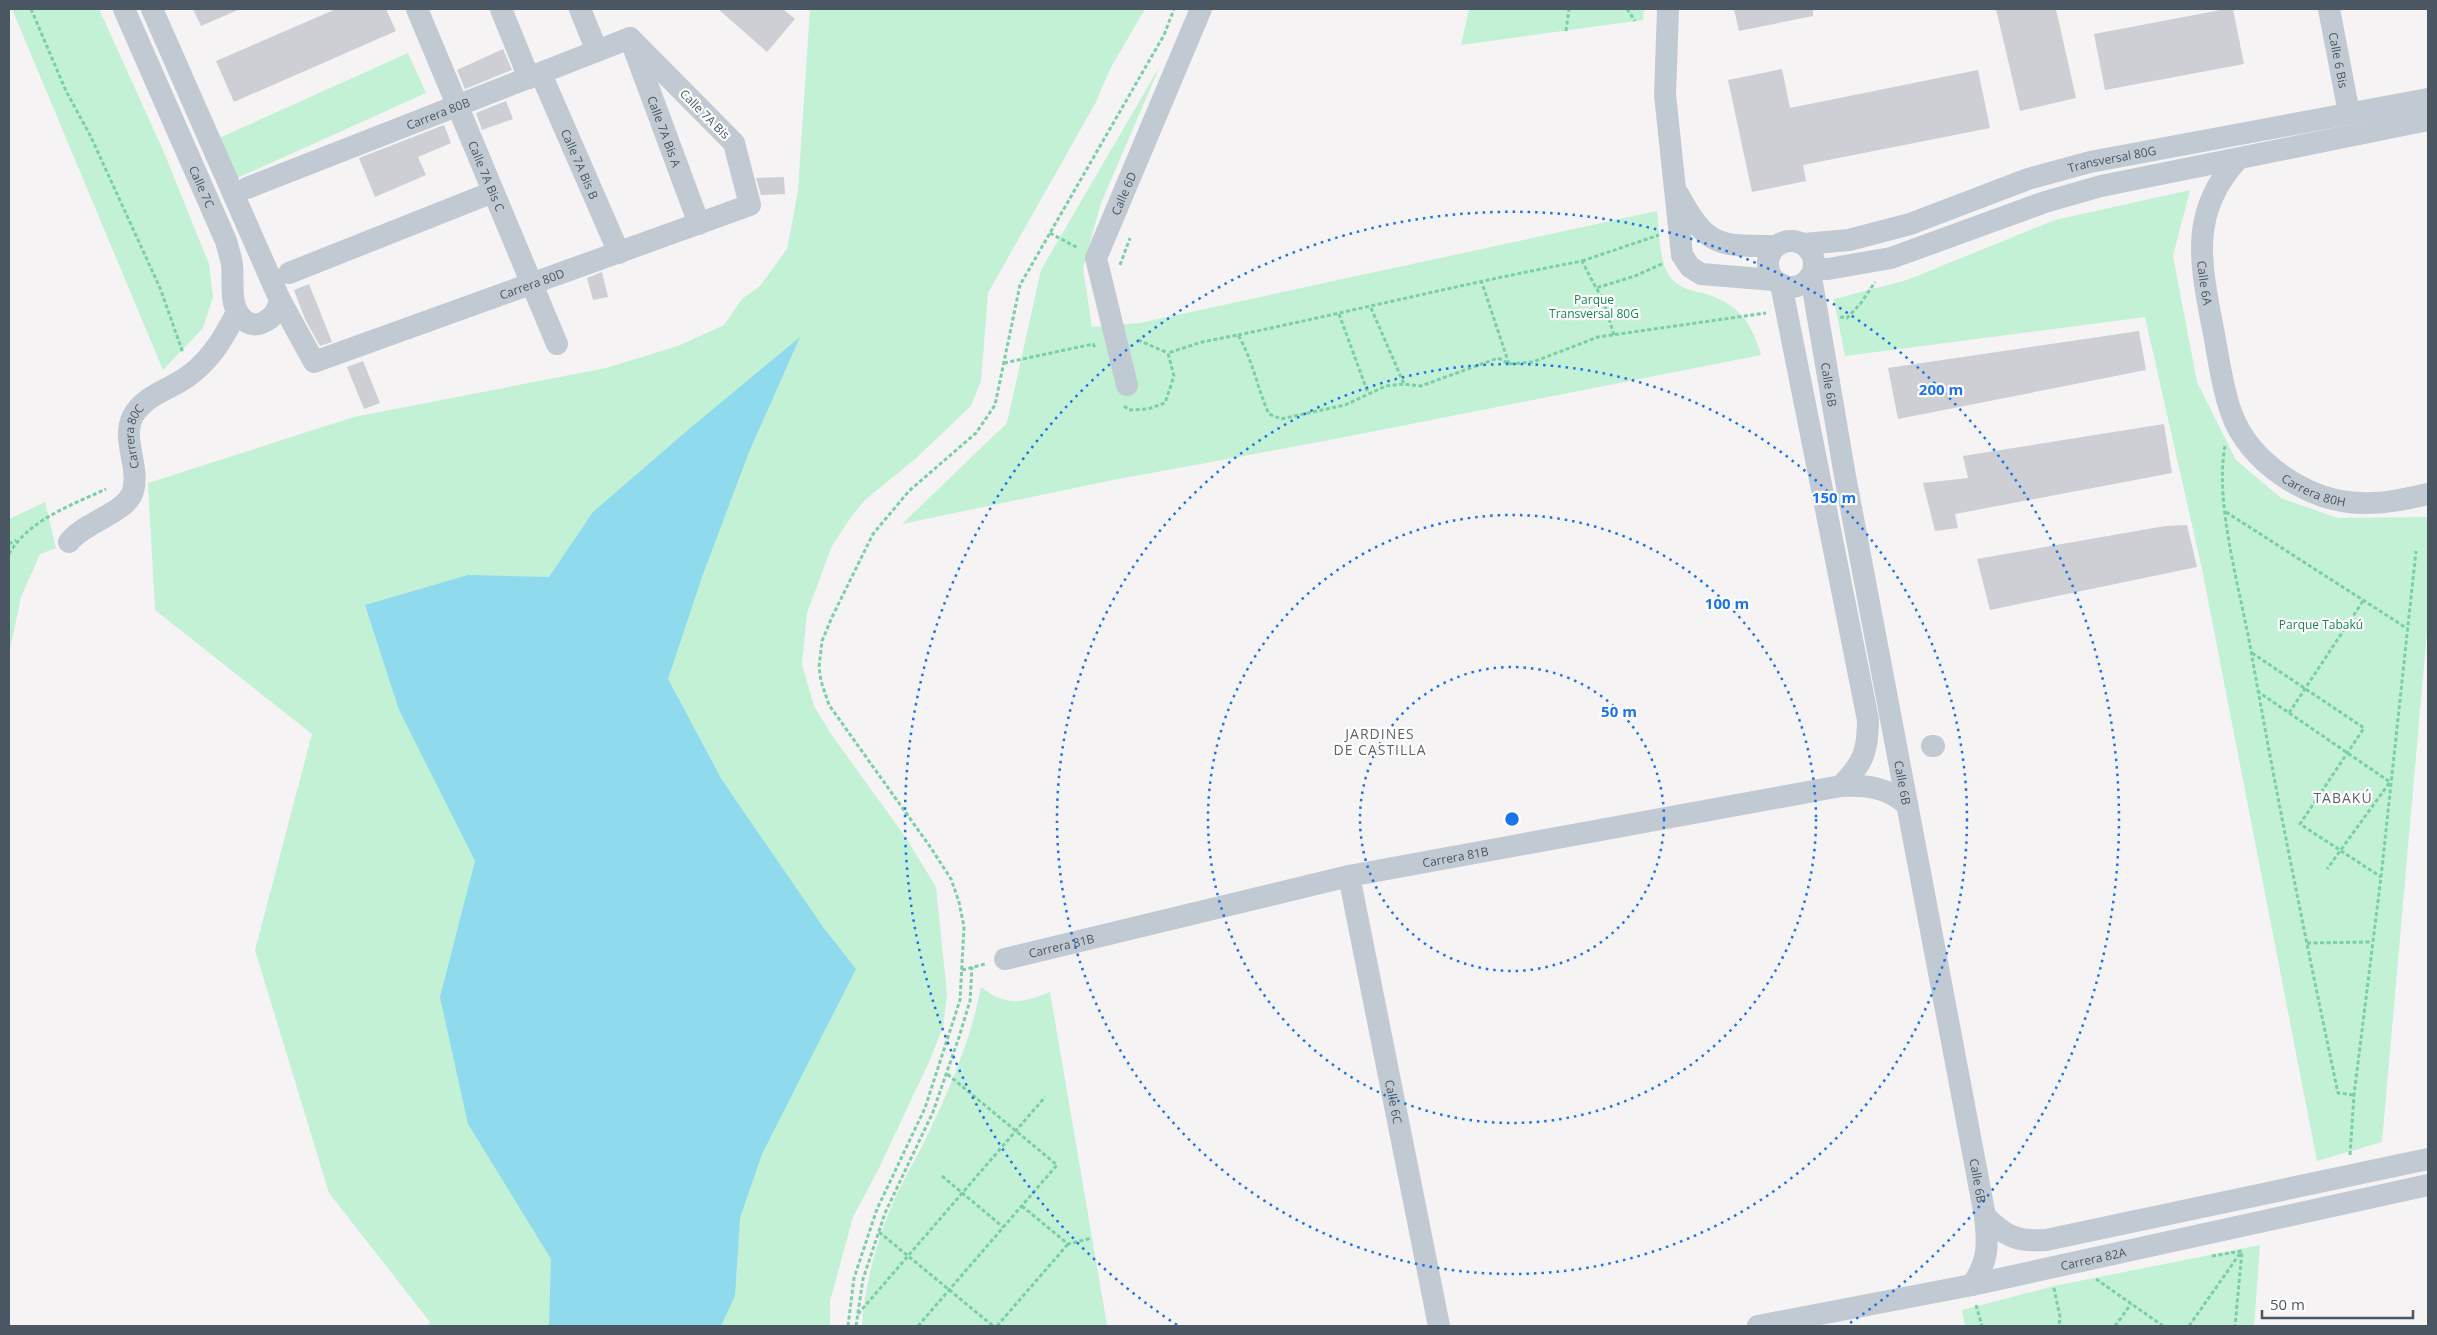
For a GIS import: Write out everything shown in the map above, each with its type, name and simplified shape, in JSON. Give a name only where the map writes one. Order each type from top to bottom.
[{"type":"street","name":"Calle 7C","points":[[124,9],[226,242],[231,263],[233,300],[236,314]]},
{"type":"street","points":[[152,9],[280,300],[278,310],[271,319],[257,325],[248,323],[236,314]]},
{"type":"street","name":"Calle 7A Bis C","points":[[417,9],[557,344]]},
{"type":"street","name":"Calle 7A Bis B","points":[[501,9],[535,76],[619,254]]},
{"type":"street","points":[[580,9],[597,51]]},
{"type":"street","name":"Calle 6D","points":[[1096,258],[1201,9]]},
{"type":"street","points":[[1668,9],[1665,95],[1682,255],[1690,267],[1701,274],[1797,286],[1812,273],[1814,259],[1811,250],[1804,244],[1794,240],[1784,241],[1775,246],[1740,246],[1723,243],[1707,236],[1690,216],[1675,188]]},
{"type":"street","name":"Calle 6 Bis","points":[[2329,9],[2350,113]]},
{"type":"street","name":"Carrera 80B","points":[[246,188],[630,38]]},
{"type":"street","name":"Calle 7A Bis","points":[[630,38],[734,143],[750,206]]},
{"type":"street","name":"Calle 7A Bis A","points":[[630,38],[699,224]]},
{"type":"street","name":"Transversal 80G","points":[[1804,244],[1849,240],[1910,224],[2028,179],[2090,162],[2428,99]]},
{"type":"street","name":"Transversal 80G","points":[[1812,273],[1891,258],[2066,195],[2101,186],[2428,120]]},
{"type":"street","name":"Calle 6A","points":[[2232,414],[2204,284],[2201,232],[2216,186],[2237,160]]},
{"type":"street","points":[[289,273],[493,192]]},
{"type":"street","name":"Carrera 80D","points":[[280,300],[314,362],[750,206]]},
{"type":"street","points":[[1775,246],[1768,259],[1768,266],[1777,282],[1785,310],[1868,720],[1866,752],[1860,765],[1841,786]]},
{"type":"street","points":[[1096,258],[1125,394]]},
{"type":"street","name":"Calle 6B","points":[[1812,273],[1815,306],[1844,476],[1985,1216],[1987,1254],[1982,1270],[1972,1285]]},
{"type":"street","name":"Carrera 80C","points":[[69,542],[76,533],[122,507],[133,492],[134,476],[128,436],[132,417],[144,402],[190,375],[209,358],[236,314]]},
{"type":"street","name":"Carrera 80H","points":[[2232,414],[2252,447],[2271,468],[2303,488],[2335,499],[2359,504],[2428,494]]},
{"type":"street","name":"Carrera 81B","points":[[1005,959],[1350,876],[1841,786],[1873,787],[1885,790],[1896,795],[1906,805]]},
{"type":"street","name":"Calle 6C","points":[[1350,876],[1438,1326]]},
{"type":"street","points":[[1985,1216],[2001,1231],[2018,1240],[2046,1240],[2428,1159]]},
{"type":"street","name":"Carrera 82A","points":[[1758,1326],[1972,1285],[2428,1185]]},
{"type":"path","points":[[31,9],[66,91],[90,137],[160,288],[190,375]]},
{"type":"path","points":[[848,1326],[854,1278],[874,1217],[925,1108],[960,1000],[964,927],[959,902],[951,879],[829,705],[821,681],[819,666],[822,641],[873,534],[909,491],[976,433],[995,405],[1020,285],[1164,35],[1174,9]]},
{"type":"path","points":[[1566,31],[1569,9]]},
{"type":"path","points":[[1627,9],[1635,21]]},
{"type":"path","points":[[1119,204],[1133,229],[1119,265],[1120,274]]},
{"type":"path","points":[[1131,336],[1144,344],[1168,353],[1202,342],[1371,308],[1481,280],[1582,261],[1678,228]]},
{"type":"path","points":[[1050,233],[1096,258]]},
{"type":"path","points":[[1596,288],[1635,276],[1682,255]]},
{"type":"path","points":[[1815,306],[1831,316],[1847,318],[1862,303],[1891,258]]},
{"type":"path","points":[[1582,261],[1602,297],[1614,335]]},
{"type":"path","points":[[1481,280],[1509,364]]},
{"type":"path","points":[[1371,308],[1404,384]]},
{"type":"path","points":[[1238,336],[1249,355],[1261,396],[1269,414],[1281,419],[1345,405],[1368,392],[1386,386],[1404,384],[1421,386],[1498,358],[1509,364],[1533,362],[1598,337],[1785,310]]},
{"type":"path","points":[[1339,314],[1368,392]]},
{"type":"path","points":[[1004,363],[1093,344],[1098,350]]},
{"type":"path","points":[[1125,394],[1129,410],[1148,409],[1165,403],[1174,376],[1168,353]]},
{"type":"path","points":[[2232,414],[2224,451],[2225,512],[2251,652],[2256,691],[2338,1093],[2354,1094]]},
{"type":"path","points":[[9,544],[56,512],[134,476]]},
{"type":"path","points":[[2225,512],[2408,630]]},
{"type":"path","points":[[9,554],[17,540]]},
{"type":"path","points":[[2349,1176],[2354,1094],[2381,878],[2416,551]]},
{"type":"path","points":[[2289,713],[2363,601]]},
{"type":"path","points":[[2251,652],[2364,728],[2300,824],[2381,878]]},
{"type":"path","points":[[2256,691],[2390,782]]},
{"type":"path","points":[[2327,869],[2390,782]]},
{"type":"path","points":[[2307,943],[2372,942]]},
{"type":"path","points":[[856,1326],[862,1279],[886,1213],[934,1112],[970,1001],[972,967]]},
{"type":"path","points":[[918,1326],[1056,1165],[946,1074]]},
{"type":"path","points":[[858,1314],[1046,1096]]},
{"type":"path","points":[[942,1176],[1004,1227]]},
{"type":"path","points":[[1022,1206],[1068,1244]]},
{"type":"path","points":[[2189,1326],[2262,1221]]},
{"type":"path","points":[[879,1232],[995,1326],[1068,1244],[1092,1238]]},
{"type":"path","points":[[2235,1326],[2242,1250]]},
{"type":"path","points":[[2095,1278],[2163,1326]]},
{"type":"path","points":[[2054,1286],[2060,1318],[2059,1326]]},
{"type":"path","points":[[2115,1326],[2131,1304]]},
{"type":"green space","points":[[12,9],[99,9],[163,150],[209,264],[213,297],[203,328],[163,370]]},
{"type":"green space","points":[[810,9],[1145,9],[1110,69],[1096,102],[988,293],[981,381],[971,406],[915,459],[865,500],[851,517],[832,546],[807,613],[802,664],[814,706],[831,734],[906,838],[936,887],[947,994],[943,1027],[929,1062],[879,1168],[853,1217],[830,1301],[830,1326],[428,1326],[430,1322],[329,1193],[255,950],[312,734],[155,610],[148,483],[354,417],[606,368],[678,346],[724,325],[742,299],[760,286],[787,249],[798,191]]},
{"type":"green space","points":[[1469,9],[1644,9],[1643,20],[1461,45]]},
{"type":"green space","points":[[408,53],[426,93],[235,179],[217,139]]},
{"type":"green space","name":"Parque Transversal 80G","points":[[1160,66],[1101,203],[1083,268],[1092,327],[1140,323],[1657,211],[1661,253],[1669,275],[1682,287],[1720,299],[1737,310],[1749,325],[1761,355],[1335,439],[1113,480],[902,524],[1007,423],[1041,270]]},
{"type":"green space","name":"Parque Tabakú","points":[[2190,190],[2173,256],[2197,382],[2236,460],[2281,498],[2337,518],[2428,517],[2428,620],[2382,1142],[2317,1161],[2202,569],[2145,317],[1845,356],[1834,299],[1907,280],[2055,220]]},
{"type":"green space","points":[[45,502],[56,548],[40,554],[21,597],[9,654],[9,519]]},
{"type":"green space","points":[[981,987],[998,998],[1014,1001],[1031,999],[1050,992],[1107,1325],[862,1326],[868,1283],[884,1226],[893,1202],[920,1151],[953,1078],[972,1025]]},
{"type":"green space","points":[[2260,1245],[2254,1326],[1965,1326],[1962,1310],[2054,1286]]},
{"type":"water","points":[[800,337],[749,452],[702,577],[668,679],[722,780],[823,927],[856,969],[762,1154],[740,1218],[735,1296],[721,1326],[549,1326],[551,1259],[468,1124],[440,997],[475,861],[399,710],[365,605],[468,575],[549,577],[593,512]]},
{"type":"building","points":[[193,9],[240,9],[201,26]]},
{"type":"building","points":[[336,9],[386,9],[396,31],[234,102],[216,61]]},
{"type":"building","points":[[718,9],[783,9],[795,19],[767,52]]},
{"type":"building","points":[[1734,9],[1813,9],[1813,16],[1739,31]]},
{"type":"building","points":[[1996,9],[2056,9],[2076,98],[2020,111]]},
{"type":"building","points":[[2233,9],[2244,64],[2105,90],[2094,34]]},
{"type":"building","points":[[503,49],[512,70],[465,89],[457,70]]},
{"type":"building","points":[[1782,69],[1790,108],[1978,70],[1990,128],[1803,165],[1806,181],[1752,192],[1728,80]]},
{"type":"building","points":[[506,101],[513,119],[482,130],[476,113]]},
{"type":"building","points":[[444,125],[451,143],[418,157],[426,175],[375,197],[359,158]]},
{"type":"building","points":[[784,177],[785,194],[761,195],[756,178]]},
{"type":"building","points":[[602,272],[608,297],[593,300],[587,278]]},
{"type":"building","points":[[309,284],[332,342],[320,346],[305,319],[294,290]]},
{"type":"building","points":[[2139,331],[2146,370],[1898,419],[1888,368]]},
{"type":"building","points":[[363,361],[380,403],[364,409],[347,367]]},
{"type":"building","points":[[2164,424],[2172,473],[1955,514],[1958,528],[1935,531],[1923,483],[1968,478],[1963,456]]},
{"type":"building","points":[[2187,525],[2197,567],[1990,610],[1977,559],[2165,526]]},
{"type":"district","name":"JARDINES DE CASTILLA","points":[[1380,742]]},
{"type":"district","name":"TABAKÚ","points":[[2343,797]]}]
